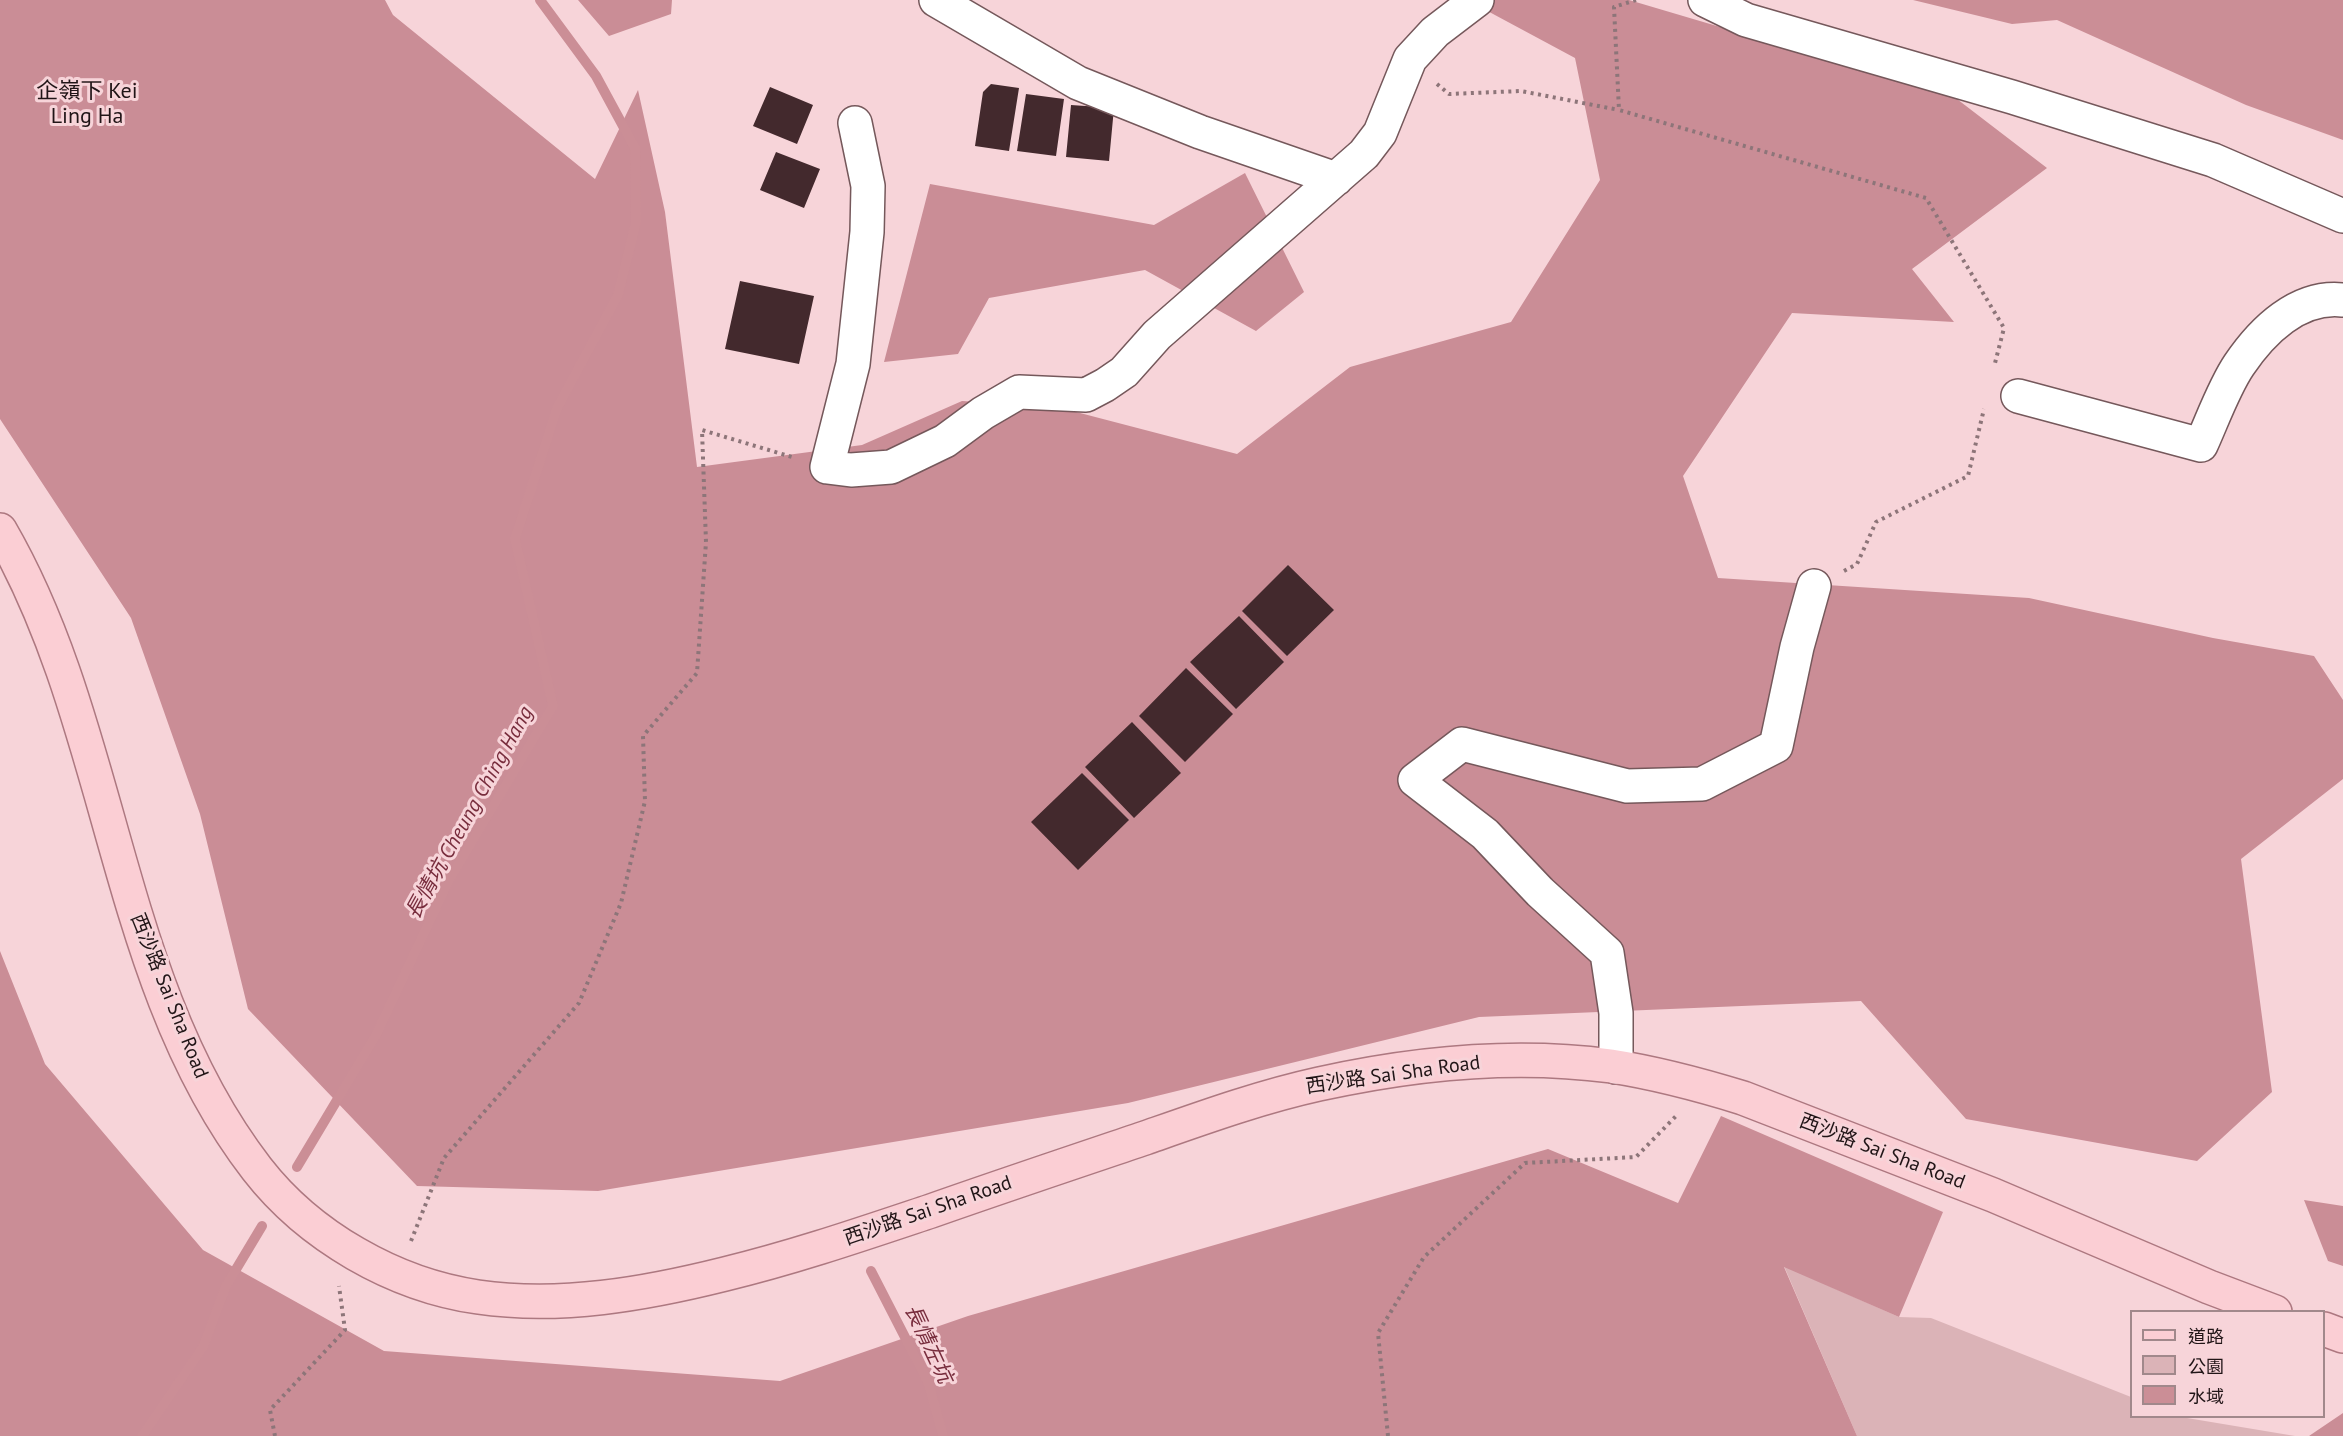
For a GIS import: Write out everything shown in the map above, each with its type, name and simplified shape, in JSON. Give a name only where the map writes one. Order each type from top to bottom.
[{"type":"main road","name":"西沙路 Sai Sha Road","points":[[0,530],[32,592],[68,687],[140,928],[164,995],[188,1052],[224,1121],[262,1175],[305,1218],[332,1238],[387,1269],[450,1292],[478,1297],[532,1301],[609,1297],[700,1280],[793,1257],[1232,1108],[1310,1086],[1384,1072],[1485,1060],[1568,1062],[1616,1067],[1705,1086],[1743,1098],[1993,1196],[2209,1287],[2273,1310]]},
{"type":"main road","points":[[2325,1329],[2343,1336]]},
{"type":"street","points":[[936,0],[1078,83],[1200,132],[1336,178]]},
{"type":"street","points":[[855,123],[868,186],[867,232],[853,364],[827,467],[851,470],[891,466],[945,441],[983,413],[1019,392],[1086,395],[1106,385],[1124,372],[1157,335],[1364,154],[1380,133],[1410,59],[1435,32],[1477,0]]},
{"type":"street","points":[[1705,0],[1746,20],[2012,97],[2213,160],[2343,216]]},
{"type":"street","points":[[2018,396],[2201,445],[2238,366],[2259,341],[2283,317],[2306,304],[2330,299],[2343,300]]},
{"type":"street","points":[[1616,1067],[1616,1013],[1607,953],[1540,892],[1485,834],[1415,780],[1462,744],[1627,786],[1701,784],[1776,746],[1797,646],[1814,586]]},
{"type":"path","points":[[1619,110],[1614,7],[1636,0]]},
{"type":"path","points":[[1410,59],[1449,94],[1521,91],[1619,110],[1926,198],[2004,328],[1993,374]]},
{"type":"path","points":[[1814,586],[1857,564],[1876,522],[1968,476],[1985,408]]},
{"type":"path","points":[[409,1248],[444,1158],[579,1003],[621,903],[645,801],[643,736],[697,673],[706,542],[702,430],[827,467]]},
{"type":"path","points":[[1388,1436],[1377,1333],[1424,1257],[1525,1162],[1636,1156],[1705,1086]]},
{"type":"path","points":[[275,1436],[270,1410],[345,1330],[332,1238]]},
{"type":"green space","points":[[1784,1266],[1899,1317],[1931,1318],[2130,1397],[2130,1418],[2187,1418],[2295,1436],[1857,1436]]},
{"type":"shaded area","points":[[0,0],[385,0],[393,15],[595,179],[638,90],[665,212],[697,467],[862,445],[962,401],[1057,407],[1237,454],[1350,367],[1511,322],[1600,180],[1575,58],[1467,0],[1629,0],[1953,96],[2047,168],[1912,269],[1954,322],[1792,313],[1683,476],[1718,578],[2029,598],[2213,638],[2314,656],[2343,700],[2343,779],[2241,859],[2272,1092],[2197,1161],[1966,1119],[1861,1001],[1479,1017],[1128,1103],[598,1191],[417,1186],[248,1009],[200,814],[131,618],[0,419]]},
{"type":"shaded area","points":[[578,0],[672,0],[671,14],[609,36]]},
{"type":"shaded area","points":[[1245,173],[1304,292],[1256,331],[1145,270],[989,298],[958,354],[884,362],[930,184],[1154,225]]},
{"type":"shaded area","points":[[0,951],[45,1064],[203,1250],[384,1351],[780,1381],[968,1316],[1548,1149],[1678,1203],[1721,1116],[1943,1212],[1899,1317],[1784,1267],[1857,1436],[0,1436]]},
{"type":"shaded area","points":[[2304,1200],[2343,1206],[2343,1266],[2328,1261]]},
{"type":"shaded area","points":[[2343,1413],[2343,1436],[2309,1436]]},
{"type":"water","points":[[1913,0],[2343,0],[2343,140],[2246,105],[2057,20],[2012,24]]},
{"type":"building","points":[[991,84],[1019,88],[1009,151],[975,146],[983,92]]},
{"type":"building","points":[[770,87],[813,105],[797,144],[753,126]]},
{"type":"building","points":[[1026,94],[1064,99],[1056,156],[1017,151]]},
{"type":"building","points":[[1071,105],[1114,108],[1109,161],[1066,157]]},
{"type":"building","points":[[776,152],[820,169],[804,208],[760,190]]},
{"type":"building","points":[[740,281],[814,296],[799,364],[725,349]]},
{"type":"building","points":[[1288,565],[1334,610],[1287,656],[1242,611]]},
{"type":"building","points":[[1239,616],[1284,662],[1236,709],[1190,662]]},
{"type":"building","points":[[1186,668],[1233,714],[1185,762],[1139,716]]},
{"type":"building","points":[[1132,722],[1181,773],[1134,818],[1085,767]]},
{"type":"building","points":[[1082,773],[1129,820],[1078,870],[1031,822]]},
{"type":"waterway","name":"長情坑 Cheung Ching Hang","points":[[297,1167],[376,1035],[449,880],[553,706],[515,539],[557,408],[618,295],[636,222],[635,148],[596,76],[540,0]]},
{"type":"waterway","name":"長情坑 Cheung Ching Hang","points":[[142,1436],[203,1347],[226,1286],[262,1226]]},
{"type":"waterway","name":"長情左坑","points":[[871,1271],[928,1382],[943,1436]]},
{"type":"district","name":"企嶺下 Kei Ling Ha","points":[[87,104]]}]
